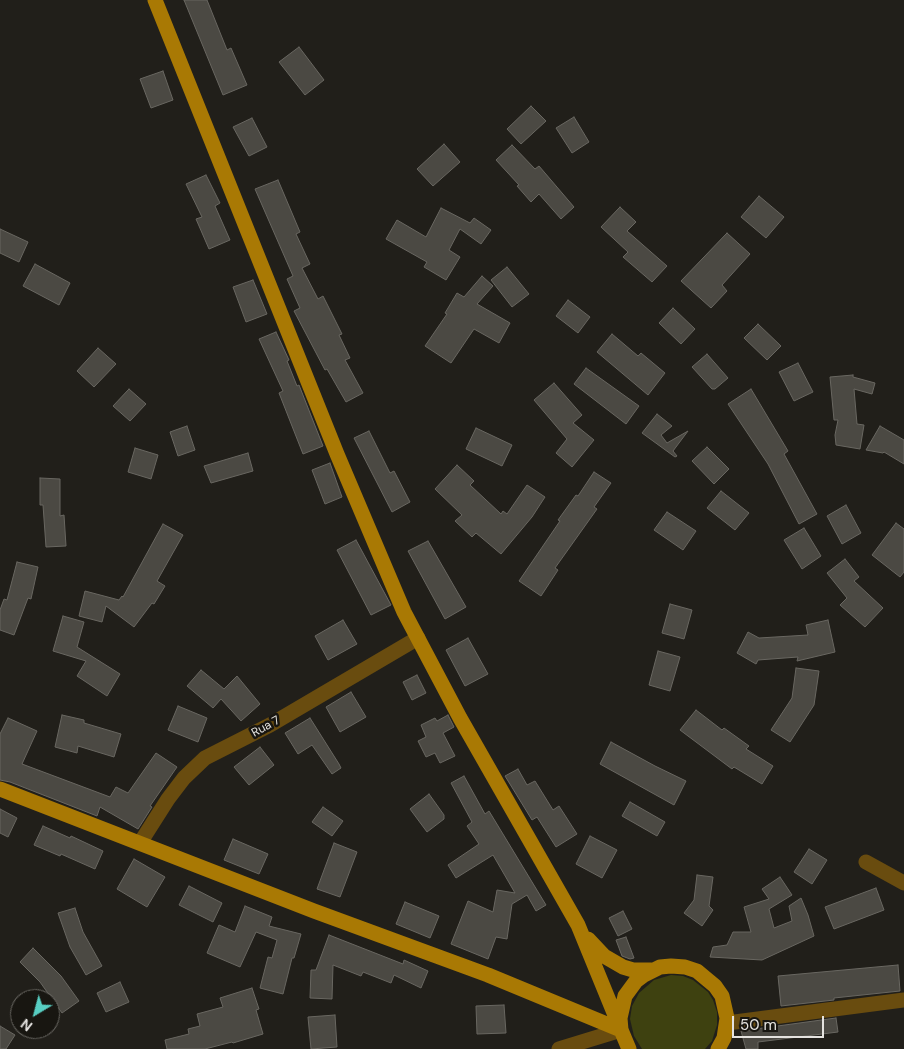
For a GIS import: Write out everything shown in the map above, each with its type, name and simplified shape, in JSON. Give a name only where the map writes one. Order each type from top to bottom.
[{"type":"main road","points":[[155,0],[337,454],[404,612],[460,718],[578,925],[629,1049]]},
{"type":"main road","points":[[0,789],[488,975],[621,1030]]},
{"type":"main road","points":[[578,925],[611,962],[633,970],[654,970],[671,966],[685,967],[697,971],[706,977],[722,996],[732,1049]]},
{"type":"main road","points":[[621,1030],[620,1018],[625,996],[636,980],[654,970]]},
{"type":"main road","points":[[718,1049],[724,1038],[727,1025]]},
{"type":"street","name":"Rua 7","points":[[140,843],[178,785],[206,758],[270,725],[418,638]]},
{"type":"street","points":[[866,862],[904,882]]},
{"type":"street","points":[[727,1025],[904,1000]]},
{"type":"street","points":[[559,1049],[621,1030]]},
{"type":"green space","points":[[671,975],[683,976],[693,980],[708,992],[713,1000],[717,1012],[717,1025],[712,1041],[705,1049],[642,1049],[634,1036],[630,1019],[632,1006],[639,993],[654,980]]},
{"type":"building","points":[[184,0],[207,0],[227,50],[231,48],[247,85],[223,95]]},
{"type":"building","points":[[299,47],[324,80],[305,95],[279,62]]},
{"type":"building","points":[[163,71],[173,100],[151,108],[140,79]]},
{"type":"building","points":[[531,106],[546,121],[521,144],[507,129]]},
{"type":"building","points":[[574,117],[589,142],[572,153],[556,128]]},
{"type":"building","points":[[252,118],[267,147],[249,156],[233,127]]},
{"type":"building","points":[[444,144],[460,162],[433,186],[417,169]]},
{"type":"building","points":[[512,145],[535,169],[539,166],[574,207],[561,219],[539,194],[531,202],[517,186],[519,185],[496,160]]},
{"type":"building","points":[[206,175],[220,203],[215,206],[230,240],[209,249],[196,219],[202,217],[186,184]]},
{"type":"building","points":[[278,180],[300,232],[296,234],[310,264],[302,268],[318,299],[323,296],[342,334],[339,335],[350,358],[345,360],[363,393],[346,402],[327,369],[325,370],[294,311],[300,308],[287,279],[293,276],[255,189]]},
{"type":"building","points":[[759,196],[784,217],[766,238],[741,217]]},
{"type":"building","points":[[620,207],[636,222],[627,231],[667,266],[652,282],[623,257],[628,252],[601,227]]},
{"type":"building","points":[[441,208],[470,223],[474,218],[491,230],[481,244],[460,229],[449,250],[460,257],[446,280],[424,267],[427,262],[386,239],[397,220],[426,237]]},
{"type":"building","points":[[0,229],[28,242],[19,262],[0,253]]},
{"type":"building","points":[[727,233],[750,254],[722,285],[727,291],[711,308],[681,281]]},
{"type":"building","points":[[35,264],[70,283],[59,305],[23,286]]},
{"type":"building","points":[[507,267],[529,294],[512,307],[491,280]]},
{"type":"building","points":[[482,276],[493,286],[477,304],[510,323],[499,343],[474,329],[451,363],[425,346],[447,314],[445,313],[457,293],[464,297]]},
{"type":"building","points":[[253,280],[267,314],[246,322],[233,287]]},
{"type":"building","points":[[568,300],[590,317],[578,333],[556,316]]},
{"type":"building","points":[[673,308],[695,329],[681,344],[659,323]]},
{"type":"building","points":[[758,324],[781,346],[767,360],[744,338]]},
{"type":"building","points":[[276,332],[323,446],[303,454],[279,393],[283,391],[259,339]]},
{"type":"building","points":[[612,334],[638,356],[641,353],[665,373],[648,395],[597,352]]},
{"type":"building","points":[[98,348],[116,364],[94,387],[77,371]]},
{"type":"building","points":[[707,354],[728,378],[715,389],[712,389],[692,367]]},
{"type":"building","points":[[798,363],[813,392],[794,401],[779,372]]},
{"type":"building","points":[[586,368],[639,406],[626,424],[574,384]]},
{"type":"building","points":[[853,375],[853,377],[875,383],[872,394],[854,389],[857,424],[864,425],[860,449],[836,445],[835,435],[838,420],[834,420],[830,377]]},
{"type":"building","points":[[554,383],[582,415],[573,423],[594,440],[572,467],[556,453],[567,439],[534,400]]},
{"type":"building","points":[[129,389],[146,404],[130,421],[113,406]]},
{"type":"building","points":[[751,389],[788,451],[784,454],[817,514],[799,524],[768,464],[728,404]]},
{"type":"building","points":[[657,414],[672,426],[661,435],[667,443],[688,431],[673,451],[677,456],[675,457],[642,433]]},
{"type":"building","points":[[187,426],[195,450],[178,456],[170,432]]},
{"type":"building","points":[[880,426],[904,440],[904,464],[884,452],[866,450]]},
{"type":"building","points":[[476,428],[512,445],[502,466],[466,449]]},
{"type":"building","points":[[369,431],[390,473],[394,471],[410,502],[392,512],[354,438]]},
{"type":"building","points":[[707,447],[729,469],[714,484],[692,461]]},
{"type":"building","points":[[135,448],[158,455],[151,479],[128,472]]},
{"type":"building","points":[[248,453],[253,471],[211,483],[204,466]]},
{"type":"building","points":[[330,463],[342,497],[325,504],[312,470]]},
{"type":"building","points":[[457,465],[474,481],[470,485],[501,514],[503,511],[507,514],[527,485],[545,497],[532,517],[501,554],[476,533],[472,537],[455,521],[462,515],[435,489]]},
{"type":"building","points":[[594,472],[611,483],[594,507],[597,509],[555,568],[558,570],[541,596],[519,581],[560,521],[558,520],[576,495],[578,496]]},
{"type":"building","points":[[40,478],[60,479],[60,516],[64,515],[66,546],[46,547],[43,505],[40,505]]},
{"type":"building","points":[[721,491],[749,513],[735,530],[707,508]]},
{"type":"building","points":[[846,505],[861,533],[842,544],[827,516]]},
{"type":"building","points":[[667,512],[696,531],[683,550],[654,530]]},
{"type":"building","points":[[896,523],[904,529],[904,572],[900,577],[872,555]]},
{"type":"building","points":[[163,524],[183,535],[157,581],[165,586],[154,604],[152,603],[134,627],[106,606],[102,622],[79,616],[85,591],[119,600],[123,597]]},
{"type":"building","points":[[804,528],[821,556],[802,569],[784,540]]},
{"type":"building","points":[[356,540],[391,605],[371,615],[337,550]]},
{"type":"building","points":[[428,541],[466,607],[445,619],[408,551]]},
{"type":"building","points":[[845,559],[859,577],[854,581],[883,608],[865,627],[840,605],[847,598],[827,573]]},
{"type":"building","points":[[17,562],[38,567],[31,599],[28,598],[14,635],[0,630],[0,610],[4,599],[7,600]]},
{"type":"building","points":[[670,604],[692,610],[684,639],[662,633]]},
{"type":"building","points":[[63,616],[84,622],[77,647],[120,674],[107,696],[77,676],[86,661],[53,651]]},
{"type":"building","points":[[343,620],[357,644],[328,660],[315,636]]},
{"type":"building","points":[[828,620],[835,652],[797,661],[798,657],[758,660],[756,664],[737,653],[748,632],[759,638],[808,635],[806,625]]},
{"type":"building","points":[[468,638],[488,674],[465,686],[446,650]]},
{"type":"building","points":[[658,651],[680,657],[670,691],[649,685]]},
{"type":"building","points":[[796,668],[819,671],[814,705],[790,742],[771,730],[792,698]]},
{"type":"building","points":[[201,670],[224,689],[237,676],[260,704],[241,721],[221,699],[213,708],[187,686]]},
{"type":"building","points":[[417,675],[426,693],[412,700],[403,682]]},
{"type":"building","points":[[351,692],[366,717],[340,732],[326,707]]},
{"type":"building","points":[[178,706],[207,718],[198,742],[168,730]]},
{"type":"building","points":[[696,710],[722,730],[724,728],[749,746],[746,749],[773,766],[762,784],[734,767],[732,769],[680,730]]},
{"type":"building","points":[[62,715],[84,720],[84,723],[121,734],[114,757],[78,746],[77,753],[55,747]]},
{"type":"building","points":[[448,715],[454,727],[443,733],[455,756],[440,763],[435,753],[426,757],[418,741],[426,737],[421,725],[435,718],[437,721]]},
{"type":"building","points":[[8,718],[37,731],[22,764],[110,797],[116,787],[128,793],[156,753],[177,767],[150,806],[152,807],[138,829],[100,807],[97,816],[10,782],[0,780],[0,734]]},
{"type":"building","points":[[310,718],[341,768],[332,774],[312,745],[298,754],[285,733]]},
{"type":"building","points":[[611,742],[686,781],[674,805],[600,764]]},
{"type":"building","points":[[260,747],[274,765],[249,785],[234,767]]},
{"type":"building","points":[[518,769],[527,785],[535,781],[553,810],[559,806],[577,834],[556,847],[537,817],[532,820],[505,776]]},
{"type":"building","points":[[464,776],[485,814],[489,811],[546,905],[536,911],[527,895],[512,904],[507,939],[496,937],[488,959],[451,944],[468,901],[493,912],[497,890],[515,893],[493,855],[456,878],[448,865],[479,844],[467,826],[472,822],[451,783]]},
{"type":"building","points":[[429,794],[444,815],[444,819],[427,832],[410,809]]},
{"type":"building","points":[[630,802],[665,822],[657,836],[622,816]]},
{"type":"building","points":[[323,807],[343,821],[332,836],[312,822]]},
{"type":"building","points":[[0,809],[17,818],[8,837],[0,833]]},
{"type":"building","points":[[43,826],[70,838],[71,836],[103,851],[95,869],[61,854],[60,856],[34,845]]},
{"type":"building","points":[[590,836],[617,850],[602,878],[576,864]]},
{"type":"building","points":[[233,839],[268,854],[259,874],[224,860]]},
{"type":"building","points":[[334,843],[357,852],[340,897],[317,889]]},
{"type":"building","points":[[809,849],[827,860],[812,884],[794,872]]},
{"type":"building","points":[[134,859],[165,877],[147,907],[117,889]]},
{"type":"building","points":[[697,875],[713,877],[709,906],[713,910],[702,926],[684,913],[694,900]]},
{"type":"building","points":[[780,877],[792,895],[769,909],[774,928],[792,921],[789,906],[801,898],[814,936],[762,960],[710,957],[713,947],[727,945],[733,932],[751,932],[744,907],[769,899],[762,889]]},
{"type":"building","points":[[189,886],[222,903],[213,922],[179,905]]},
{"type":"building","points":[[876,888],[884,910],[834,929],[825,907]]},
{"type":"building","points":[[405,902],[439,916],[430,938],[396,924]]},
{"type":"building","points":[[245,906],[272,917],[269,926],[301,934],[294,958],[292,958],[283,994],[260,988],[268,957],[272,958],[277,940],[256,932],[240,967],[207,953],[219,925],[235,932]]},
{"type":"building","points":[[75,908],[83,932],[102,966],[86,975],[70,947],[58,913]]},
{"type":"building","points":[[623,911],[632,929],[618,936],[609,918]]},
{"type":"building","points":[[329,935],[403,964],[404,960],[428,971],[421,988],[394,975],[391,983],[363,972],[361,976],[333,965],[332,999],[310,998],[311,970],[316,970]]},
{"type":"building","points":[[626,937],[634,958],[630,959],[622,956],[616,940]]},
{"type":"building","points":[[33,948],[61,976],[79,1001],[62,1013],[60,1010],[60,989],[45,989],[20,962]]},
{"type":"building","points":[[898,965],[900,991],[781,1006],[778,976]]},
{"type":"building","points":[[120,982],[129,1002],[106,1012],[97,993]]},
{"type":"building","points":[[252,988],[259,1009],[256,1010],[263,1034],[205,1049],[167,1049],[165,1040],[189,1034],[188,1029],[200,1026],[197,1014],[223,1007],[220,998]]},
{"type":"building","points":[[504,1005],[506,1033],[477,1034],[476,1006]]},
{"type":"building","points":[[335,1015],[337,1047],[311,1049],[308,1017]]},
{"type":"building","points":[[836,1018],[838,1032],[758,1042],[758,1049],[746,1049],[741,1031]]},
{"type":"building","points":[[0,1026],[10,1032],[10,1039],[12,1039],[6,1049],[0,1049]]}]
